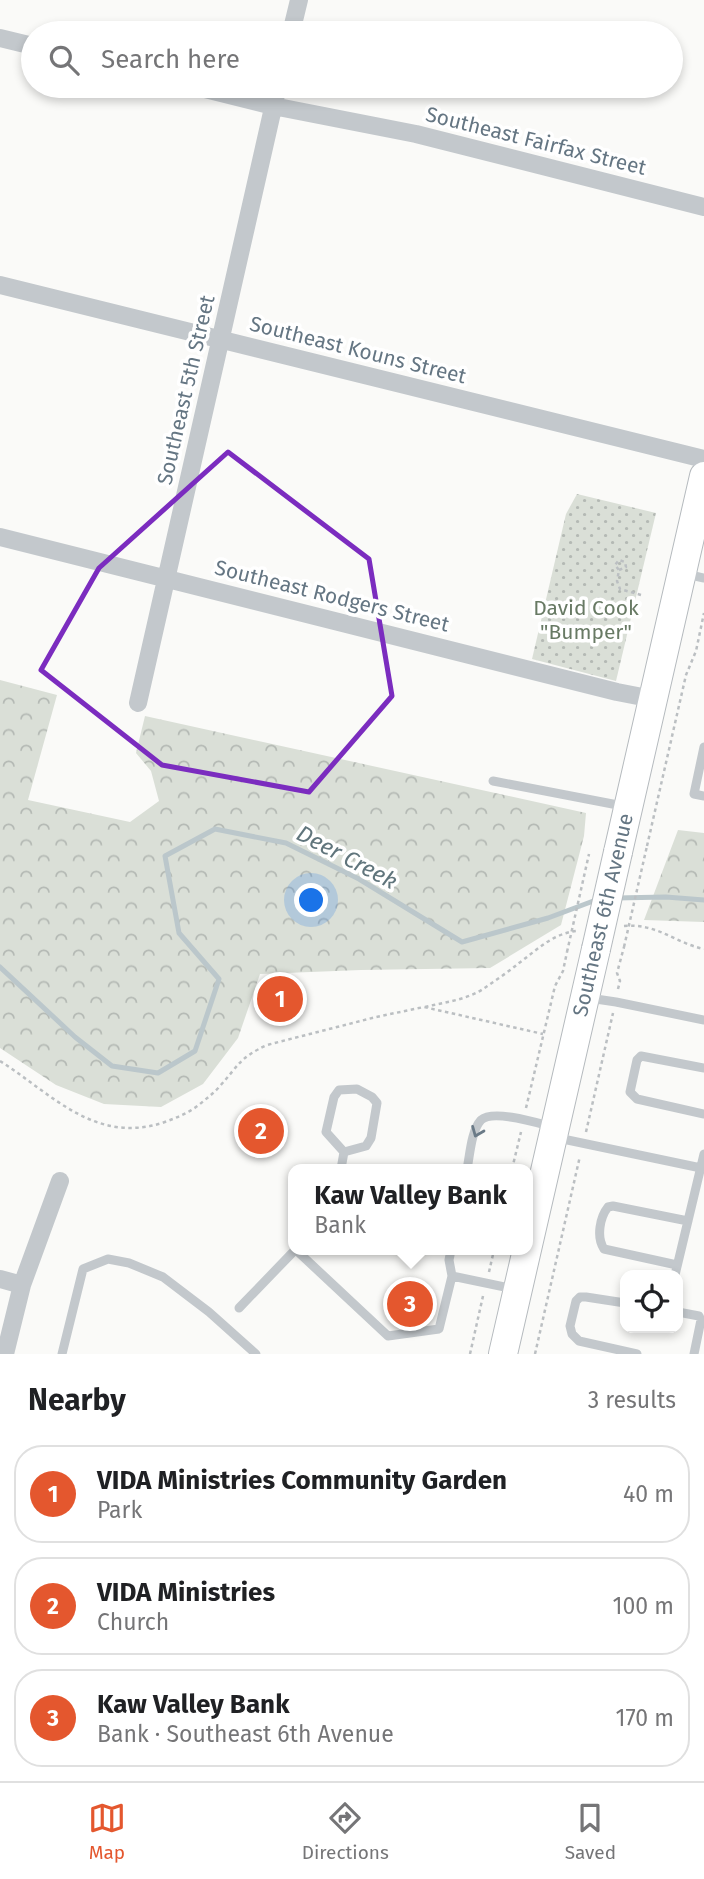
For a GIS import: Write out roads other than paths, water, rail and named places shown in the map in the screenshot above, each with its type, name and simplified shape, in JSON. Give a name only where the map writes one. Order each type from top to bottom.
[{"type":"main road","name":"Southeast 6th Avenue","points":[[533,1211],[554,1132],[584,997],[589,940],[618,852],[653,699],[693,576],[704,476]]},
{"type":"main road","name":"Southeast 6th Avenue","points":[[503,1354],[524,1255]]},
{"type":"main road","points":[[515,1303],[516,1354]]},
{"type":"street","points":[[294,21],[299,0]]},
{"type":"street","points":[[0,38],[21,43]]},
{"type":"street","name":"Southeast Fairfax Street","points":[[241,98],[416,134],[704,207]]},
{"type":"street","name":"Southeast 5th Street","points":[[138,703],[275,98]]},
{"type":"street","name":"Southeast Kouns Street","points":[[0,285],[704,459]]},
{"type":"street","name":"Southeast Rodgers Street","points":[[0,537],[653,699]]},
{"type":"street","points":[[5,1354],[22,1285],[60,1181]]},
{"type":"street","points":[[0,1279],[22,1285]]},
{"type":"lane","points":[[704,747],[694,794],[704,796]]},
{"type":"lane","points":[[493,781],[629,807]]},
{"type":"lane","points":[[584,997],[704,1020]]},
{"type":"lane","points":[[704,1068],[641,1056],[637,1060],[630,1092],[637,1099],[704,1114]]},
{"type":"lane","points":[[357,1089],[377,1103],[371,1138],[366,1146],[344,1152],[326,1132],[334,1097],[339,1090],[357,1089]]},
{"type":"lane","points":[[468,1164],[480,1121],[488,1116],[503,1116],[523,1120],[554,1132],[701,1168]]},
{"type":"lane","points":[[342,1164],[344,1152]]},
{"type":"lane","points":[[676,1270],[704,1154]]},
{"type":"lane","points":[[677,1265],[604,1249],[599,1238],[605,1210],[608,1206],[613,1206],[688,1222]]},
{"type":"lane","points":[[239,1308],[290,1255]]},
{"type":"lane","points":[[300,1255],[388,1336],[439,1329],[452,1276],[450,1255]]},
{"type":"lane","points":[[62,1354],[83,1269],[108,1259],[129,1263],[163,1277],[209,1312],[256,1354]]},
{"type":"lane","points":[[452,1276],[486,1284],[515,1303]]},
{"type":"lane","points":[[620,1302],[580,1297],[576,1301],[570,1326],[572,1334],[579,1341],[637,1354]]},
{"type":"lane","points":[[683,1313],[699,1316],[701,1320],[694,1354]]},
{"type":"waterway","name":"Deer Creek","points":[[0,967],[75,1037],[112,1066],[158,1073],[195,1051],[219,979],[179,933],[165,856],[215,829],[286,843],[359,879],[462,942],[548,918],[596,900]]},
{"type":"waterway","name":"Deer Creek","points":[[616,898],[666,897],[704,900]]},
{"type":"place","name":"VIDA Ministries Community Garden","points":[[280,999]]},
{"type":"place","name":"VIDA Ministries","points":[[261,1131]]},
{"type":"place","name":"Kaw Valley Bank","points":[[410,1304]]},
{"type":"park label","name":"David Cook \"Bumper\"","points":[[586,620]]}]
